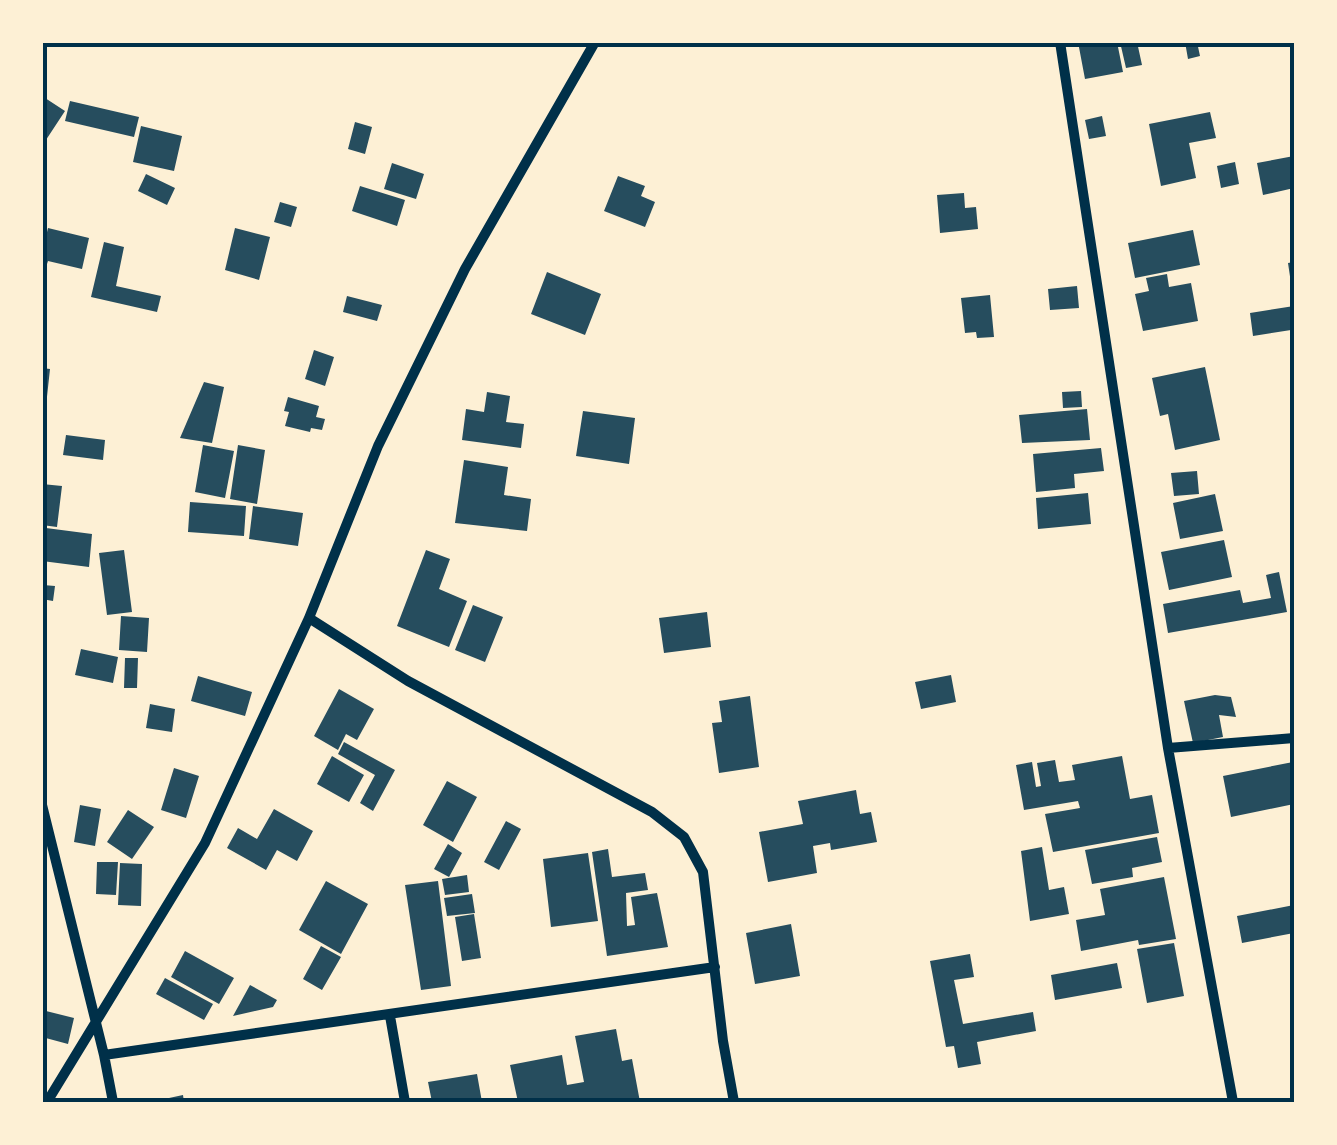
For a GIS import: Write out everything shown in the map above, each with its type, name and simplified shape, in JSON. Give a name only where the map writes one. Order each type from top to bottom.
[{"type":"street","points":[[47,1102],[205,844],[309,618],[378,446],[456,287],[595,42]]},
{"type":"street","points":[[1060,42],[1168,748],[1232,1102]]},
{"type":"street","points":[[309,618],[408,681],[652,812],[684,836],[703,872],[734,1102]]},
{"type":"street","points":[[1168,748],[1294,738]]},
{"type":"street","points":[[42,805],[113,1102]]},
{"type":"street","points":[[104,1055],[715,967]]},
{"type":"street","points":[[390,1016],[405,1102]]},
{"type":"building","points":[[1078,42],[1117,42],[1123,72],[1085,79]]},
{"type":"building","points":[[1120,42],[1137,42],[1142,65],[1126,68]]},
{"type":"building","points":[[1185,42],[1197,42],[1200,56],[1188,59]]},
{"type":"building","points":[[42,96],[65,111],[42,146]]},
{"type":"building","points":[[70,101],[139,117],[134,137],[65,121]]},
{"type":"building","points":[[1210,112],[1216,138],[1189,143],[1196,178],[1161,186],[1149,124]]},
{"type":"building","points":[[1102,116],[1106,136],[1089,139],[1085,120]]},
{"type":"building","points":[[355,122],[372,127],[365,154],[348,149]]},
{"type":"building","points":[[141,126],[182,136],[174,171],[133,162]]},
{"type":"building","points":[[1294,156],[1294,188],[1263,195],[1257,163]]},
{"type":"building","points":[[1235,162],[1239,184],[1221,188],[1217,166]]},
{"type":"building","points":[[392,163],[424,174],[416,199],[384,189]]},
{"type":"building","points":[[146,174],[175,188],[167,205],[138,191]]},
{"type":"building","points":[[618,176],[645,186],[641,196],[655,202],[645,227],[604,211]]},
{"type":"building","points":[[360,186],[405,200],[397,226],[352,211]]},
{"type":"building","points":[[964,193],[965,208],[976,207],[978,229],[940,233],[937,195]]},
{"type":"building","points":[[280,202],[297,207],[291,227],[274,222]]},
{"type":"building","points":[[48,228],[89,238],[82,269],[48,261],[42,279],[42,253]]},
{"type":"building","points":[[235,228],[270,237],[259,280],[225,270]]},
{"type":"building","points":[[1193,230],[1200,265],[1135,278],[1128,243]]},
{"type":"building","points":[[104,242],[124,247],[116,286],[161,296],[157,312],[91,297]]},
{"type":"building","points":[[1294,262],[1294,290],[1292,290],[1288,263]]},
{"type":"building","points":[[547,272],[601,294],[585,335],[531,314]]},
{"type":"building","points":[[1167,274],[1169,287],[1191,283],[1198,321],[1143,331],[1135,294],[1149,291],[1146,278]]},
{"type":"building","points":[[1077,286],[1079,308],[1050,310],[1048,289]]},
{"type":"building","points":[[990,295],[994,337],[977,338],[976,332],[965,333],[961,298]]},
{"type":"building","points":[[347,296],[382,305],[377,321],[343,312]]},
{"type":"building","points":[[1294,306],[1294,338],[1291,330],[1253,336],[1250,313]]},
{"type":"building","points":[[314,350],[334,357],[325,386],[305,379]]},
{"type":"building","points":[[1205,367],[1220,440],[1175,450],[1168,414],[1160,416],[1152,378]]},
{"type":"building","points":[[42,368],[50,369],[45,415],[42,415]]},
{"type":"building","points":[[204,382],[224,387],[212,443],[180,438]]},
{"type":"building","points":[[1081,391],[1082,407],[1063,408],[1062,392]]},
{"type":"building","points":[[487,392],[510,396],[506,422],[524,424],[521,448],[462,440],[466,409],[484,412]]},
{"type":"building","points":[[288,397],[319,406],[316,417],[325,419],[322,430],[311,428],[310,432],[285,426]]},
{"type":"building","points":[[1087,409],[1090,440],[1022,443],[1019,415]]},
{"type":"building","points":[[583,411],[635,418],[629,464],[576,456]]},
{"type":"building","points":[[66,435],[105,440],[103,460],[63,455]]},
{"type":"building","points":[[203,445],[234,451],[225,498],[195,492]]},
{"type":"building","points":[[238,445],[265,450],[257,504],[230,499]]},
{"type":"building","points":[[1101,448],[1104,471],[1074,474],[1075,488],[1036,492],[1033,454]]},
{"type":"building","points":[[464,460],[508,467],[504,495],[531,499],[527,531],[455,523]]},
{"type":"building","points":[[1197,471],[1199,494],[1174,496],[1171,473]]},
{"type":"building","points":[[42,484],[62,486],[57,527],[42,525]]},
{"type":"building","points":[[1088,493],[1091,524],[1038,529],[1036,498]]},
{"type":"building","points":[[1215,494],[1223,531],[1180,539],[1173,503]]},
{"type":"building","points":[[190,502],[246,506],[244,536],[188,532]]},
{"type":"building","points":[[253,506],[303,513],[298,546],[249,539]]},
{"type":"building","points":[[46,528],[92,534],[89,567],[42,561]]},
{"type":"building","points":[[1224,540],[1232,577],[1169,590],[1161,552]]},
{"type":"building","points":[[124,550],[132,612],[107,615],[99,553]]},
{"type":"building","points":[[426,550],[450,559],[439,589],[467,601],[449,647],[397,626]]},
{"type":"building","points":[[1279,572],[1287,612],[1168,633],[1163,604],[1240,590],[1243,603],[1271,598],[1266,575]]},
{"type":"building","points":[[43,585],[55,586],[53,601],[42,599]]},
{"type":"building","points":[[473,605],[503,617],[485,662],[455,650]]},
{"type":"building","points":[[707,612],[711,647],[664,653],[659,618]]},
{"type":"building","points":[[121,616],[149,618],[147,652],[119,650]]},
{"type":"building","points":[[81,649],[118,657],[113,683],[75,675]]},
{"type":"building","points":[[125,658],[138,658],[137,688],[124,688]]},
{"type":"building","points":[[951,675],[956,702],[921,709],[915,682]]},
{"type":"building","points":[[198,676],[252,692],[245,716],[191,701]]},
{"type":"building","points":[[339,689],[374,709],[357,740],[346,734],[338,750],[314,736]]},
{"type":"building","points":[[1215,695],[1231,697],[1236,717],[1219,715],[1223,737],[1193,743],[1184,701]]},
{"type":"building","points":[[750,696],[759,767],[719,773],[712,723],[722,722],[719,701]]},
{"type":"building","points":[[150,704],[175,709],[172,732],[146,728]]},
{"type":"building","points":[[344,742],[395,770],[373,811],[360,803],[375,775],[338,754]]},
{"type":"building","points":[[332,756],[364,775],[349,802],[317,784]]},
{"type":"building","points":[[1122,756],[1130,799],[1152,795],[1159,833],[1053,852],[1045,814],[1080,808],[1078,801],[1024,810],[1016,765],[1032,762],[1036,787],[1041,786],[1037,763],[1055,760],[1059,782],[1075,780],[1072,765]]},
{"type":"building","points":[[1293,762],[1294,804],[1231,817],[1223,776]]},
{"type":"building","points":[[174,768],[199,776],[186,818],[161,810]]},
{"type":"building","points":[[447,781],[477,797],[453,842],[423,825]]},
{"type":"building","points":[[856,790],[860,814],[871,812],[877,842],[831,850],[830,843],[813,846],[817,873],[768,882],[759,832],[803,824],[798,801]]},
{"type":"building","points":[[80,805],[101,809],[95,846],[74,842]]},
{"type":"building","points":[[274,809],[313,831],[297,861],[277,850],[266,870],[227,848],[238,828],[257,839]]},
{"type":"building","points":[[128,810],[154,827],[132,859],[107,842]]},
{"type":"building","points":[[506,821],[521,829],[499,870],[484,862]]},
{"type":"building","points":[[1157,837],[1162,862],[1132,868],[1133,877],[1092,884],[1085,850]]},
{"type":"building","points":[[448,844],[462,853],[449,877],[434,869]]},
{"type":"building","points":[[1042,847],[1049,890],[1064,887],[1069,914],[1030,921],[1021,851]]},
{"type":"building","points":[[608,849],[612,877],[645,873],[648,890],[626,893],[627,926],[635,925],[631,897],[657,893],[668,947],[607,956],[592,852]]},
{"type":"building","points":[[588,853],[598,921],[551,927],[543,859]]},
{"type":"building","points":[[97,862],[118,862],[116,895],[96,894]]},
{"type":"building","points":[[120,863],[142,864],[141,906],[118,905]]},
{"type":"building","points":[[467,875],[469,892],[445,895],[442,879]]},
{"type":"building","points":[[1164,877],[1176,939],[1139,945],[1138,940],[1081,951],[1076,920],[1105,915],[1100,889]]},
{"type":"building","points":[[326,881],[368,904],[341,954],[299,930]]},
{"type":"building","points":[[438,881],[451,986],[421,990],[405,885]]},
{"type":"building","points":[[472,894],[475,913],[447,916],[444,898]]},
{"type":"building","points":[[1294,905],[1294,933],[1242,943],[1237,916]]},
{"type":"building","points":[[474,914],[481,958],[462,961],[455,917]]},
{"type":"building","points":[[791,924],[800,976],[755,984],[746,933]]},
{"type":"building","points":[[1174,943],[1184,996],[1147,1003],[1137,949]]},
{"type":"building","points":[[321,946],[341,957],[322,990],[303,979]]},
{"type":"building","points":[[185,951],[234,978],[219,1004],[171,977]]},
{"type":"building","points":[[970,954],[974,977],[954,980],[963,1024],[1033,1012],[1036,1031],[977,1042],[981,1064],[958,1068],[954,1046],[946,1047],[930,961]]},
{"type":"building","points":[[1117,963],[1122,988],[1055,1000],[1051,975]]},
{"type":"building","points":[[165,978],[213,1004],[204,1020],[156,994]]},
{"type":"building","points":[[250,985],[277,1000],[273,1007],[233,1016]]},
{"type":"building","points":[[42,1010],[74,1018],[68,1044],[42,1037]]},
{"type":"building","points":[[616,1029],[622,1061],[632,1059],[640,1102],[518,1102],[510,1065],[562,1055],[567,1085],[584,1082],[575,1036]]},
{"type":"building","points":[[477,1074],[482,1102],[432,1102],[428,1082]]},
{"type":"building","points":[[183,1095],[184,1102],[155,1102],[155,1101]]}]
